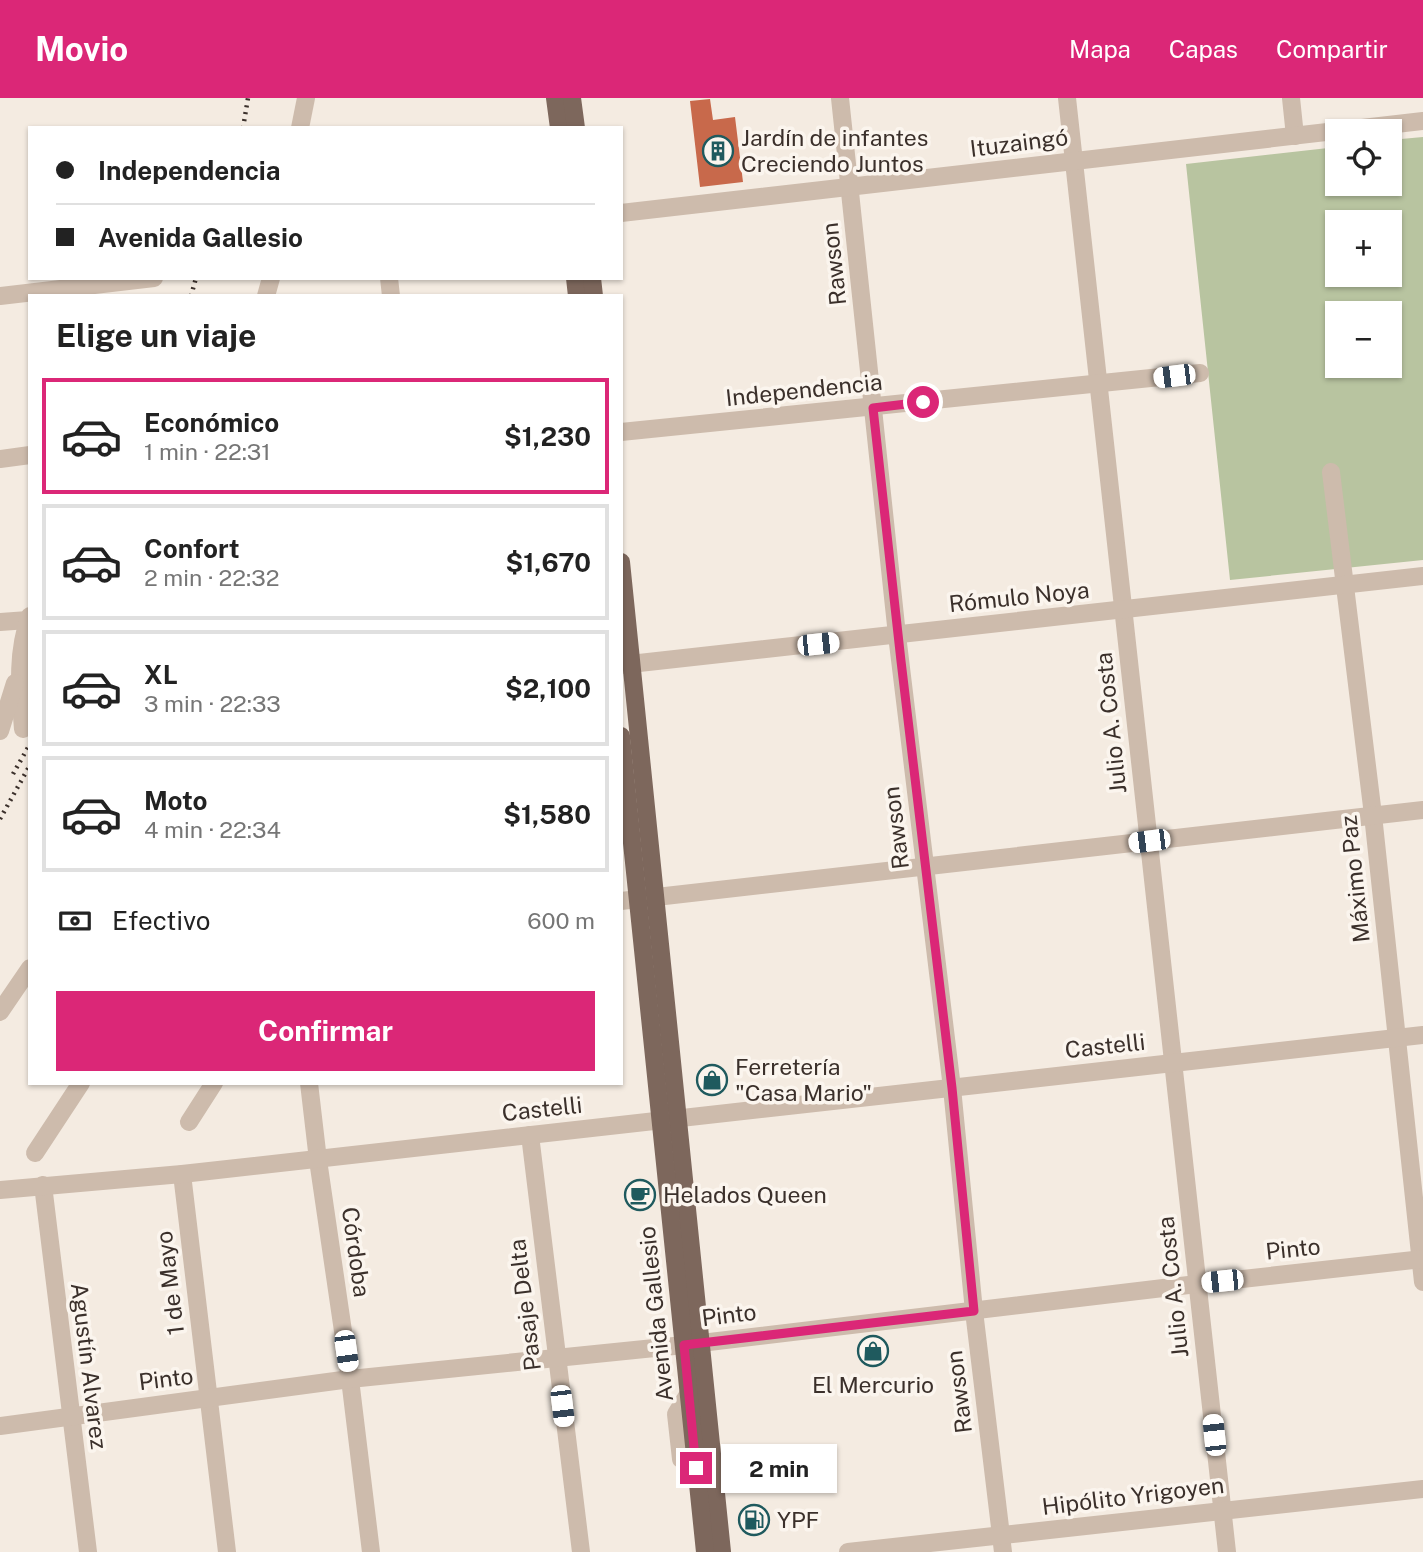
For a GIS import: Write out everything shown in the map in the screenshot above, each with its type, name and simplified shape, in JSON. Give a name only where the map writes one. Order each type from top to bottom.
[{"type":"main road","points":[[555,98],[558,126]]},
{"type":"main road","points":[[572,98],[576,126]]},
{"type":"main road","name":"Avenida Gallesio","points":[[623,603],[638,899]]},
{"type":"main road","name":"Avenida Gallesio","points":[[623,755],[638,899],[669,1120],[692,1344],[722,1552]]},
{"type":"main road","name":"Avenida Gallesio","points":[[692,1344],[689,1393],[705,1552]]},
{"type":"street","points":[[300,126],[306,98]]},
{"type":"street","name":"Rawson","points":[[840,98],[898,635],[952,1088],[974,1311],[1002,1544]]},
{"type":"street","name":"Julio A. Costa","points":[[1067,98],[1227,1552]]},
{"type":"street","points":[[1291,98],[1295,136]]},
{"type":"street","name":"Ituzaingó","points":[[623,213],[1423,121]]},
{"type":"street","points":[[0,296],[150,284]]},
{"type":"street","name":"Independencia","points":[[623,432],[1200,373]]},
{"type":"street","points":[[0,459],[28,456]]},
{"type":"street","name":"Máximo Paz","points":[[1331,472],[1373,816],[1423,1282]]},
{"type":"street","name":"Rómulo Noya","points":[[626,665],[1423,576]]},
{"type":"street","points":[[0,622],[28,618]]},
{"type":"street","points":[[19,669],[19,685],[27,729],[0,732],[19,669],[28,622]]},
{"type":"street","points":[[638,899],[1423,810]]},
{"type":"street","points":[[0,1012],[28,971]]},
{"type":"street","name":"Castelli","points":[[0,1190],[318,1160],[1423,1035]]},
{"type":"street","points":[[35,1153],[79,1085]]},
{"type":"street","points":[[189,1122],[213,1085]]},
{"type":"street","name":"Córdoba","points":[[309,1085],[350,1379],[370,1552]]},
{"type":"street","name":"Pasaje Delta","points":[[530,1135],[581,1552]]},
{"type":"street","name":"1 de Mayo","points":[[182,1174],[227,1552]]},
{"type":"street","name":"Agustín Alvarez","points":[[43,1185],[88,1552]]},
{"type":"street","name":"Pinto","points":[[0,1426],[350,1379],[692,1344],[1422,1259]]},
{"type":"street","name":"Hipólito Yrigoyen","points":[[848,1552],[1002,1544],[1222,1510],[1423,1489]]},
{"type":"green space","points":[[1423,137],[1423,560],[1230,580],[1186,164],[1325,148],[1325,196],[1402,196],[1402,139]]},
{"type":"building","name":"Jardín de infantes Creciendo Juntos","points":[[710,99],[713,120],[735,117],[743,182],[700,187],[690,101]]},
{"type":"railway","points":[[243,126],[248,98]]},
{"type":"railway","points":[[192,294],[195,280]]},
{"type":"railway","points":[[13,774],[28,748]]},
{"type":"railway","points":[[0,819],[28,769]]},
{"type":"place","name":"Jardín de infantes Creciendo Juntos","points":[[718,151]]},
{"type":"place","name":"Ferretería \"Casa Mario\"","points":[[712,1080]]},
{"type":"place","name":"Helados Queen","points":[[640,1195]]},
{"type":"place","name":"El Mercurio","points":[[873,1351]]},
{"type":"place","name":"YPF","points":[[754,1520]]},
{"type":"route","points":[[696,1468],[684,1345],[974,1311],[952,1088],[873,408],[923,402]]}]
